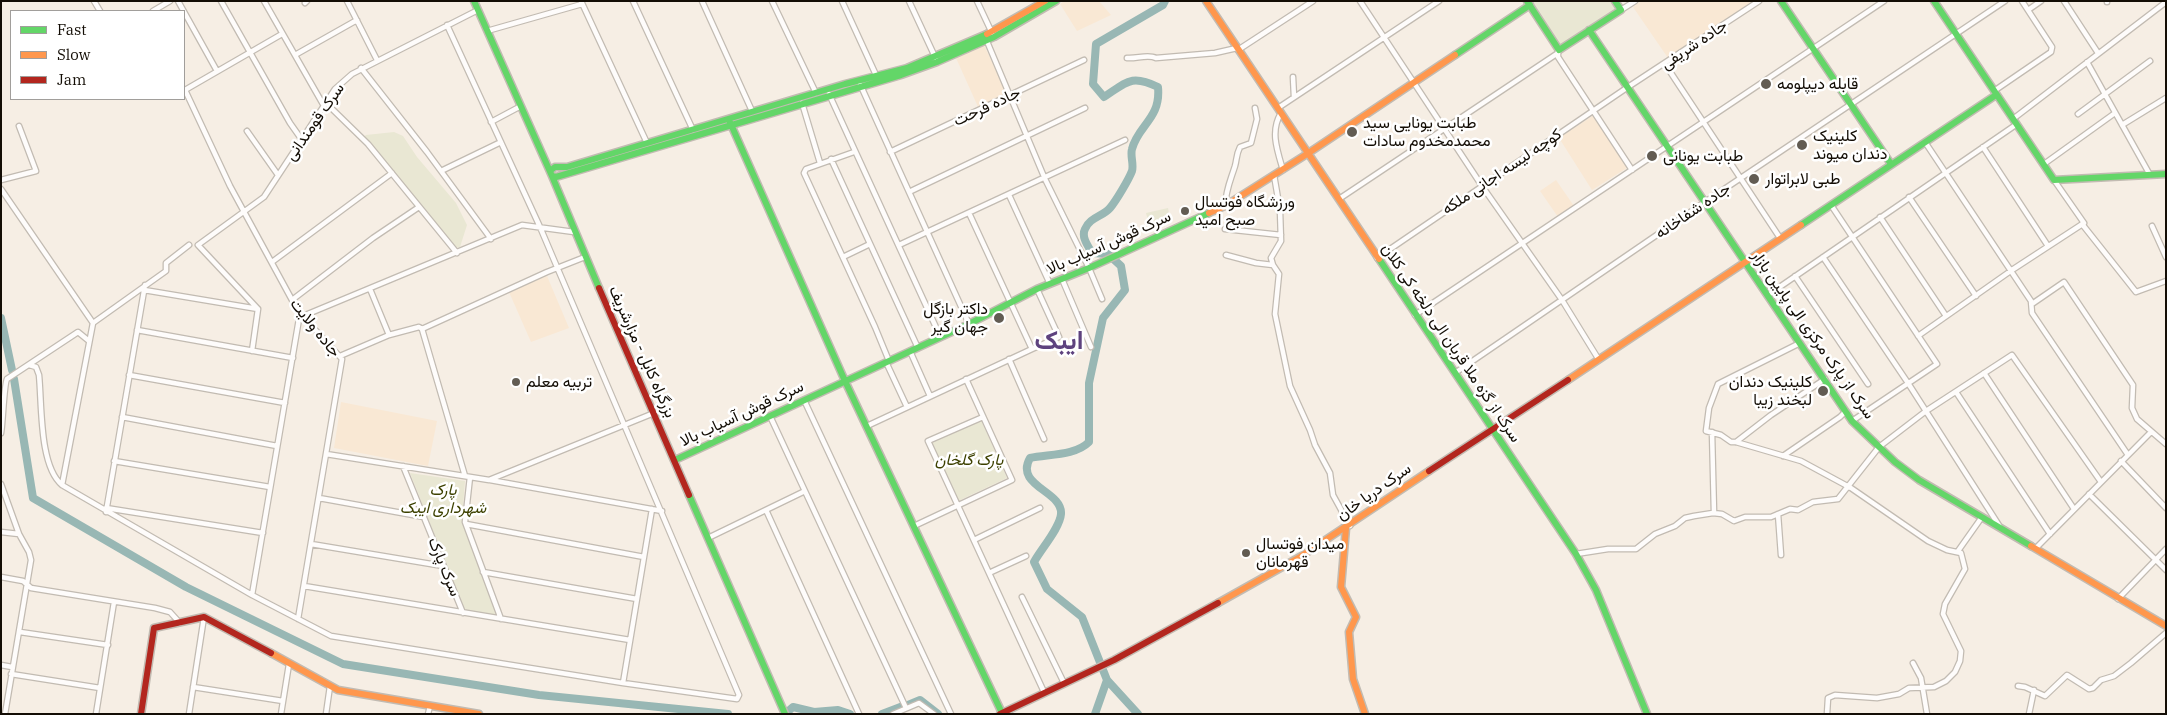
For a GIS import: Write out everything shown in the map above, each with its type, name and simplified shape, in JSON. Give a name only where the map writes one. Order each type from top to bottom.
[{"type":"main road","name":"بزرگراه کابل - مزارشریف","points":[[474,1],[785,714]]},
{"type":"main road","points":[[993,35],[1037,3],[1045,1]]},
{"type":"main road","points":[[936,60],[876,76],[860,83],[802,103],[729,122],[693,130],[567,166],[554,167],[551,174],[561,175],[729,122],[752,112],[816,93],[860,83],[901,75],[936,60],[993,35],[1056,1]]},
{"type":"main road","name":"سرک از گزه ملا قربان الی دلخه کی کلان","points":[[1206,1],[1576,554],[1596,590],[1647,714]]},
{"type":"main road","points":[[1529,3],[1558,52],[1621,10],[1615,1]]},
{"type":"main road","points":[[1781,1],[1891,164]]},
{"type":"main road","points":[[1934,1],[2054,180],[2166,174]]},
{"type":"main road","name":"سرک قوش آسیاب بالا","points":[[675,460],[969,324],[1038,289],[1225,206],[1307,154],[1529,3]]},
{"type":"main road","name":"سرک از پارک مرکزی الی پایین بازار","points":[[1589,30],[1852,420],[1895,462],[1919,480],[2166,626]]},
{"type":"main road","name":"سرک دریا خان","points":[[1001,713],[1114,660],[1300,557],[1599,360],[1995,93]]},
{"type":"main road","points":[[729,122],[846,381],[1001,713]]},
{"type":"main road","points":[[544,158],[560,167]]},
{"type":"main road","points":[[558,192],[561,175]]},
{"type":"main road","points":[[1348,527],[1341,587],[1356,617],[1350,632],[1353,679],[1365,714]]},
{"type":"main road","points":[[141,714],[154,628],[204,617],[338,690],[479,714]]},
{"type":"street","points":[[154,10],[170,1]]},
{"type":"street","points":[[220,1],[302,140]]},
{"type":"street","points":[[264,1],[325,104],[368,144],[457,253]]},
{"type":"street","points":[[347,1],[377,60]]},
{"type":"street","points":[[633,1],[693,130]]},
{"type":"street","points":[[702,1],[752,112]]},
{"type":"street","points":[[772,1],[816,93]]},
{"type":"street","points":[[842,1],[876,76]]},
{"type":"street","points":[[909,1],[936,60]]},
{"type":"street","points":[[977,1],[993,35]]},
{"type":"street","points":[[1127,58],[1139,59],[1152,56],[1156,58],[1215,54],[1238,49],[1313,1]]},
{"type":"street","points":[[1360,1],[1482,186],[1562,300],[1599,360]]},
{"type":"street","points":[[1282,170],[1276,147],[1275,128],[1280,110],[1294,97],[1439,1]]},
{"type":"street","points":[[1621,10],[1635,1]]},
{"type":"street","name":"جاده شریفی","points":[[1628,87],[1759,1]]},
{"type":"street","points":[[1415,315],[1884,1]]},
{"type":"street","name":"جاده شفاخانه","points":[[1455,373],[1705,202],[1957,35],[2005,1]]},
{"type":"street","points":[[1995,93],[2051,52],[2052,47],[2022,1]]},
{"type":"street","points":[[2028,10],[2041,1]]},
{"type":"street","points":[[2064,1],[2098,53]]},
{"type":"street","points":[[1768,295],[1984,147],[2098,53],[2164,2]]},
{"type":"street","points":[[487,31],[582,3],[647,143]]},
{"type":"street","name":"سرک قومندانی","points":[[258,309],[198,245],[264,196],[335,89],[352,74],[478,10]]},
{"type":"street","points":[[185,14],[217,71],[282,34]]},
{"type":"street","points":[[295,54],[357,20]]},
{"type":"street","points":[[29,365],[36,367],[39,375],[46,458],[52,475],[62,485],[252,596],[331,636],[623,683],[737,699],[739,695],[540,226],[447,25]]},
{"type":"street","points":[[986,38],[1009,97],[1045,179],[1089,268],[1102,299]]},
{"type":"street","points":[[1339,199],[1558,52],[1558,57],[1632,170]]},
{"type":"street","name":"جاده فرحت","points":[[890,152],[1084,60]]},
{"type":"street","points":[[2078,114],[2150,61]]},
{"type":"street","points":[[2087,62],[2150,175]]},
{"type":"street","points":[[1665,64],[1780,238]]},
{"type":"street","points":[[361,68],[441,171],[491,240]]},
{"type":"street","name":"جاده ولایت","points":[[217,71],[185,90],[230,186],[292,300],[302,315],[342,359],[298,619]]},
{"type":"street","points":[[1293,77],[1294,97]]},
{"type":"street","points":[[860,83],[969,324]]},
{"type":"street","name":"کوچه لیسه اجانی ملکه","points":[[1377,258],[1628,87]]},
{"type":"street","points":[[829,94],[940,336]]},
{"type":"street","points":[[2122,125],[2166,98]]},
{"type":"street","points":[[802,103],[820,163]]},
{"type":"street","points":[[491,122],[521,106]]},
{"type":"street","points":[[909,192],[1085,108]]},
{"type":"street","points":[[1225,206],[1226,189],[1235,166],[1235,158],[1240,147],[1251,143],[1257,119],[1255,108]]},
{"type":"street","points":[[2044,164],[2115,112]]},
{"type":"street","points":[[1,180],[36,171],[19,126]]},
{"type":"street","points":[[247,131],[278,175]]},
{"type":"street","points":[[899,245],[1045,179],[1125,140]]},
{"type":"street","points":[[441,171],[501,142]]},
{"type":"street","points":[[1925,142],[2012,270],[2032,304],[2032,313],[2128,455]]},
{"type":"street","points":[[1984,147],[2048,246]]},
{"type":"street","points":[[854,152],[806,168],[804,173],[843,256],[907,407]]},
{"type":"street","points":[[831,159],[918,348]]},
{"type":"street","points":[[272,262],[392,173]]},
{"type":"street","points":[[1274,175],[1280,210],[1281,235],[1280,245],[1272,255],[1273,266],[1279,274],[1275,314],[1290,386],[1315,445],[1330,473],[1333,495],[1348,527]]},
{"type":"street","points":[[2054,180],[2084,223],[2082,224],[2136,292],[2166,281]]},
{"type":"street","points":[[1,189],[93,323]]},
{"type":"street","points":[[1009,195],[1050,284]]},
{"type":"street","points":[[1909,197],[1976,296]]},
{"type":"street","points":[[1831,205],[1936,364],[1852,420]]},
{"type":"street","points":[[292,300],[373,238],[420,207]]},
{"type":"street","points":[[969,214],[1032,349]]},
{"type":"street","points":[[1880,217],[1946,316]]},
{"type":"street","points":[[1918,336],[2082,224]]},
{"type":"street","points":[[252,596],[277,446],[302,315],[491,240],[522,225],[574,232]]},
{"type":"street","points":[[2152,226],[2166,257]]},
{"type":"street","points":[[1226,229],[1281,235]]},
{"type":"street","points":[[843,256],[870,244]]},
{"type":"street","points":[[62,485],[93,323],[166,271],[166,263],[189,246]]},
{"type":"street","points":[[1226,255],[1273,266]]},
{"type":"street","points":[[422,330],[546,272],[558,269],[585,257]]},
{"type":"street","points":[[1823,257],[1908,383],[2001,528]]},
{"type":"street","points":[[1795,276],[1868,384]]},
{"type":"street","points":[[1062,279],[1091,347]]},
{"type":"street","points":[[2032,304],[2064,282],[2133,385],[2132,408],[2137,419],[2166,444]]},
{"type":"street","points":[[145,287],[258,309],[252,351]]},
{"type":"street","points":[[106,510],[145,287]]},
{"type":"street","points":[[370,289],[389,335]]},
{"type":"street","points":[[867,426],[1059,337],[1038,289]]},
{"type":"street","points":[[340,356],[389,335],[419,327],[422,330],[467,477],[466,524],[501,619]]},
{"type":"street","points":[[137,330],[293,358]]},
{"type":"street","points":[[1,432],[6,396],[3,384],[7,378],[78,332],[89,341]]},
{"type":"street","points":[[1800,343],[1718,384],[1709,408],[1706,431],[1721,435],[1731,442],[1801,461],[1848,488],[1928,541],[1947,550],[1961,553],[1965,569],[1944,604],[1943,614],[1961,651],[1960,661],[1955,672],[1940,685],[1909,688],[1899,694],[1877,698],[1835,694],[1828,698],[1827,714]]},
{"type":"street","points":[[910,351],[930,396]]},
{"type":"street","points":[[1576,554],[1608,549],[1636,549],[1654,534],[1675,526],[1685,518],[1714,513],[1726,515],[1734,521],[1745,517],[1771,517],[1790,509],[1798,510],[1813,502],[1838,499],[1879,447],[1926,411],[2012,355],[2101,482]]},
{"type":"street","points":[[1009,359],[1044,439]]},
{"type":"street","points":[[1984,373],[2074,509]]},
{"type":"street","points":[[129,375],[285,403]]},
{"type":"street","points":[[914,526],[1012,480],[966,379]]},
{"type":"street","points":[[1736,442],[1825,379]]},
{"type":"street","points":[[1956,392],[2050,534]]},
{"type":"street","points":[[804,400],[952,714]]},
{"type":"street","points":[[1783,456],[1846,411]]},
{"type":"street","points":[[489,480],[654,413]]},
{"type":"street","points":[[770,416],[906,708]]},
{"type":"street","points":[[983,417],[928,441],[1044,692]]},
{"type":"street","points":[[122,418],[277,446]]},
{"type":"street","points":[[1712,432],[1714,513]]},
{"type":"street","points":[[2036,548],[2151,432]]},
{"type":"street","points":[[326,454],[489,480],[662,511]]},
{"type":"street","points":[[114,461],[270,487]]},
{"type":"street","points":[[2121,461],[2166,508]]},
{"type":"street","name":"سرک پارک","points":[[403,466],[463,613]]},
{"type":"street","points":[[1,484],[19,534],[29,552],[31,560],[5,714]]},
{"type":"street","points":[[708,538],[805,491]]},
{"type":"street","points":[[2089,494],[2166,570]]},
{"type":"street","points":[[319,498],[424,517]]},
{"type":"street","points":[[974,540],[1040,508]]},
{"type":"street","points":[[623,683],[652,509]]},
{"type":"street","points":[[106,510],[262,533]]},
{"type":"street","points":[[766,510],[859,714]]},
{"type":"street","points":[[1778,514],[1782,555]]},
{"type":"street","points":[[1958,552],[1982,517]]},
{"type":"street","points":[[466,524],[644,557]]},
{"type":"street","points":[[1,532],[19,534]]},
{"type":"street","points":[[311,544],[443,566]]},
{"type":"street","points":[[2118,599],[2166,549]]},
{"type":"street","points":[[989,573],[1026,556]]},
{"type":"street","points":[[483,572],[637,599]]},
{"type":"street","points":[[1,577],[23,581],[31,588],[170,612],[180,623]]},
{"type":"street","points":[[304,586],[630,640]]},
{"type":"street","points":[[1022,596],[1064,683]]},
{"type":"street","points":[[96,714],[114,602]]},
{"type":"street","points":[[189,714],[204,617]]},
{"type":"street","points":[[20,632],[108,645]]},
{"type":"street","points":[[2018,686],[2034,690],[2045,696],[2067,675],[2089,689],[2094,688],[2101,680],[2114,676],[2166,633]]},
{"type":"street","points":[[1913,663],[1921,678],[1926,714]]},
{"type":"street","points":[[281,714],[289,664]]},
{"type":"street","points":[[1,665],[12,667]]},
{"type":"street","points":[[11,674],[100,688]]},
{"type":"street","points":[[326,714],[330,686]]},
{"type":"street","points":[[193,687],[283,701]]},
{"type":"street","points":[[2029,714],[2034,690]]},
{"type":"street","points":[[892,714],[919,703],[934,714]]},
{"type":"street","points":[[428,714],[430,706]]},
{"type":"shaded area","points":[[1064,1],[1099,1],[1111,15],[1077,31],[1060,4]]},
{"type":"shaded area","points":[[1641,1],[1753,1],[1668,58],[1633,7]]},
{"type":"shaded area","points":[[984,45],[1008,96],[979,109],[956,58]]},
{"type":"shaded area","points":[[1594,115],[1627,168],[1592,190],[1559,138]]},
{"type":"shaded area","points":[[1556,180],[1574,206],[1558,217],[1540,191]]},
{"type":"shaded area","points":[[547,276],[569,328],[531,342],[509,292]]},
{"type":"shaded area","points":[[341,402],[437,421],[428,466],[334,448]]},
{"type":"green space","points":[[1531,1],[1613,1],[1618,8],[1561,46]]},
{"type":"green space","points":[[394,132],[403,136],[417,157],[456,203],[467,225],[460,247],[455,248],[362,138],[366,135]]},
{"type":"green space","points":[[1168,208],[1171,223],[1150,228],[1146,213]]},
{"type":"green space","name":"پارک گلخان","points":[[981,420],[1007,478],[958,501],[931,442]]},
{"type":"green space","name":"پارک شهرداری ایبک","points":[[410,473],[465,481],[462,521],[497,616],[465,612]]},
{"type":"waterway","points":[[1138,714],[1107,680],[1082,617],[1047,589],[1034,562],[1054,532],[1061,514],[1060,506],[1055,499],[1033,482],[1028,475],[1027,468],[1030,458],[1069,452],[1083,447],[1089,442],[1089,383],[1103,318],[1125,290],[1121,266],[1108,254],[1092,253],[1085,241],[1084,232],[1087,225],[1093,219],[1110,208],[1125,184],[1132,171],[1132,152],[1135,141],[1153,114],[1158,98],[1158,87],[1135,80],[1124,84],[1104,97],[1093,84],[1096,44],[1163,5],[1165,1]]},
{"type":"waterway","points":[[1,318],[12,370]]},
{"type":"waterway","points":[[14,379],[33,498],[186,587],[343,664],[539,695],[728,714]]},
{"type":"waterway","points":[[1095,714],[1107,680]]},
{"type":"waterway","points":[[908,705],[920,700],[938,714]]},
{"type":"waterway","points":[[882,714],[903,706]]},
{"type":"waterway","points":[[785,714],[793,707],[814,712],[838,710],[850,714]]},
{"type":"traffic: fast","points":[[474,1],[552,176],[599,288]]},
{"type":"traffic: fast","points":[[552,176],[556,177],[901,75],[937,62],[994,37],[1056,1]]},
{"type":"traffic: fast","points":[[1527,1],[1559,50],[1621,10],[1615,1]]},
{"type":"traffic: fast","points":[[1781,1],[1891,164]]},
{"type":"traffic: fast","points":[[1934,1],[2054,180],[2166,174]]},
{"type":"traffic: fast","points":[[1455,55],[1530,5]]},
{"type":"traffic: fast","points":[[1589,30],[1852,421],[1895,462],[1919,480],[2031,546]]},
{"type":"traffic: fast","points":[[550,171],[555,167],[567,167],[845,84],[907,68],[987,34]]},
{"type":"traffic: fast","points":[[1801,225],[1996,95]]},
{"type":"traffic: fast","points":[[729,120],[845,381],[1002,713]]},
{"type":"traffic: fast","points":[[675,460],[969,324],[1037,289],[1089,268],[1209,213]]},
{"type":"traffic: fast","points":[[1379,259],[1576,554],[1596,590],[1647,714]]},
{"type":"traffic: fast","points":[[689,495],[785,714]]},
{"type":"traffic: slow","points":[[987,34],[1045,1]]},
{"type":"traffic: slow","points":[[1206,1],[1379,259]]},
{"type":"traffic: slow","points":[[1209,213],[1225,206],[1307,154],[1455,55]]},
{"type":"traffic: slow","points":[[1568,380],[1801,225]]},
{"type":"traffic: slow","points":[[1218,603],[1300,557],[1429,471]]},
{"type":"traffic: slow","points":[[1346,528],[1341,587],[1356,617],[1349,632],[1353,679],[1365,714]]},
{"type":"traffic: slow","points":[[2031,546],[2166,626]]},
{"type":"traffic: slow","points":[[271,653],[338,690],[479,714]]},
{"type":"traffic: jam","points":[[599,288],[689,495]]},
{"type":"traffic: jam","points":[[1429,471],[1568,380]]},
{"type":"traffic: jam","points":[[1000,714],[1114,660],[1218,603]]},
{"type":"traffic: jam","points":[[141,714],[154,628],[204,617],[271,653]]},
{"type":"place","name":"قابله دیپلومه","points":[[1766,84]]},
{"type":"place","name":"طبابت یونایی سید محمدمخدوم سادات","points":[[1352,132]]},
{"type":"place","name":"کلینیک دندان میوند","points":[[1802,145]]},
{"type":"place","name":"طبابت یونانی","points":[[1652,156]]},
{"type":"place","name":"طبی لابراتوار","points":[[1754,179]]},
{"type":"place","name":"ورزشگاه فوتسال صبح امید","points":[[1185,211]]},
{"type":"place","name":"داکتر بازگل جهان گیر","points":[[999,318]]},
{"type":"place","name":"تربیه معلم","points":[[516,382]]},
{"type":"place","name":"کلینیک دندان لبخند زیبا","points":[[1823,391]]},
{"type":"place","name":"میدان فوتسال قهرمانان","points":[[1246,553]]},
{"type":"district","name":"ایبک","points":[[1059,341]]}]
